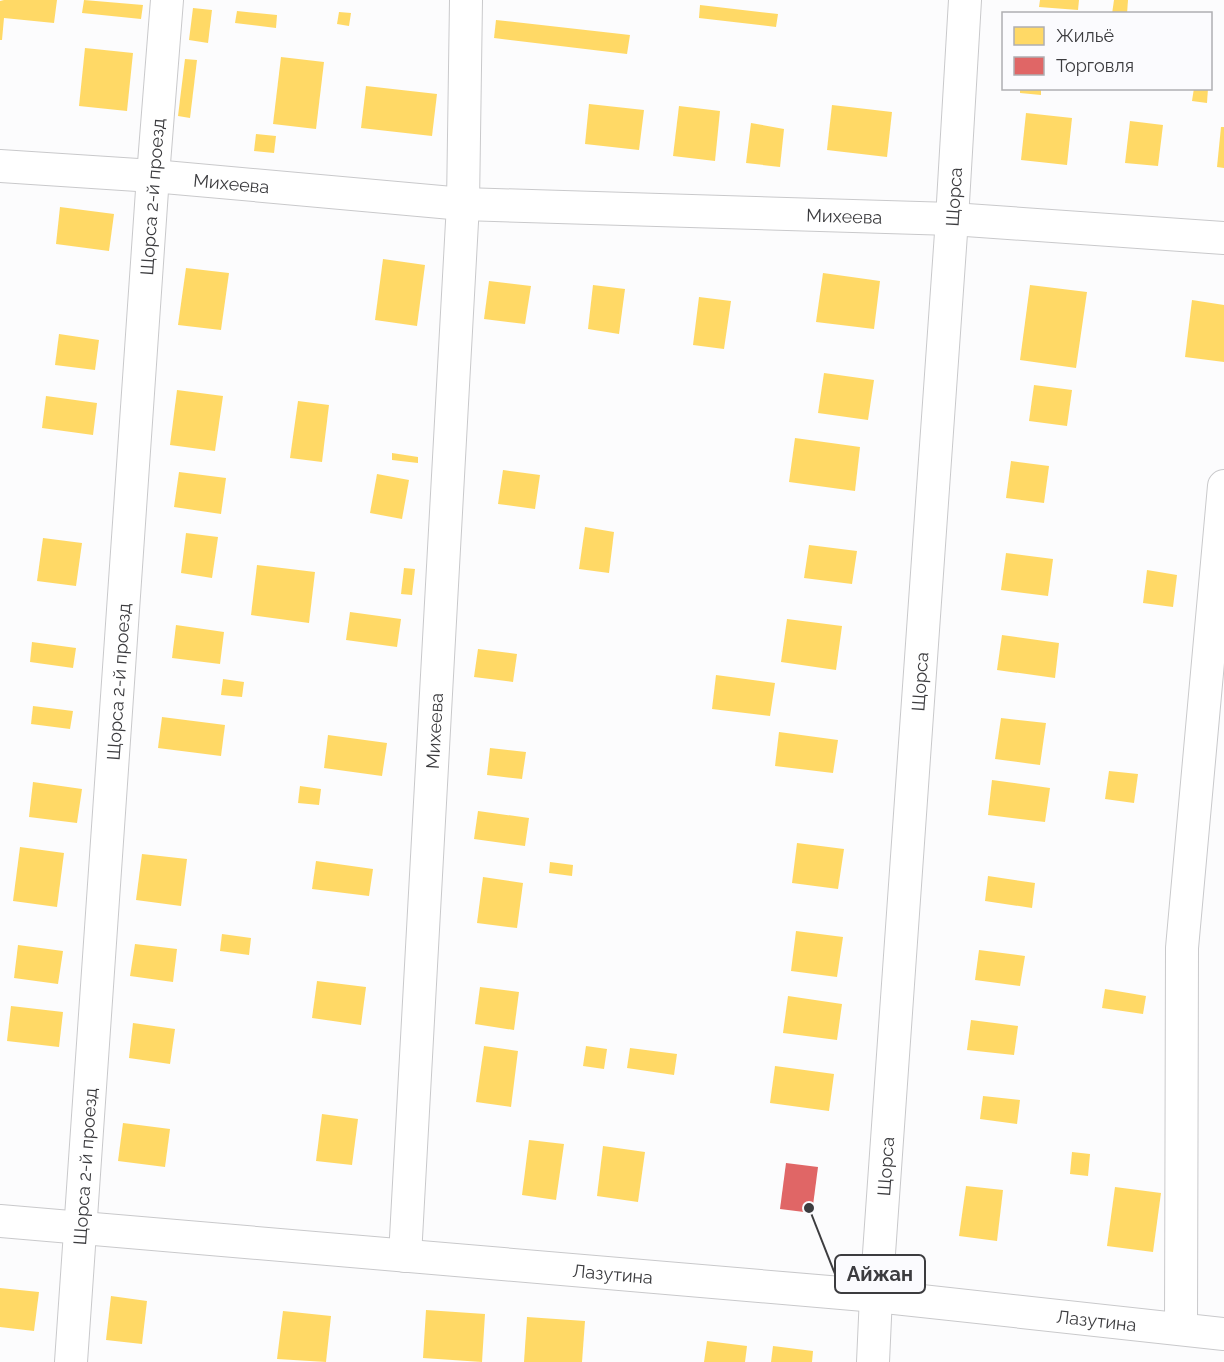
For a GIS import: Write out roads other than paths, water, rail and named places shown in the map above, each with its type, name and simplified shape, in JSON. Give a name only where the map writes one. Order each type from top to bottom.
[{"type":"street","name":"Щорса 2-й проезд","points":[[71,1362],[167,0]]},
{"type":"street","points":[[464,204],[466,0]]},
{"type":"street","name":"Щорса","points":[[873,1362],[965,0]]},
{"type":"street","name":"Михеева","points":[[0,166],[153,176],[464,204],[952,219],[1224,238]]},
{"type":"street","name":"Михеева","points":[[405,1256],[464,204]]},
{"type":"street","points":[[1180,1329],[1182,948],[1224,486]]},
{"type":"street","name":"Лазутина","points":[[0,1221],[876,1296],[1224,1334]]},
{"type":"place","name":"Айжан","points":[[809,1208]]}]
